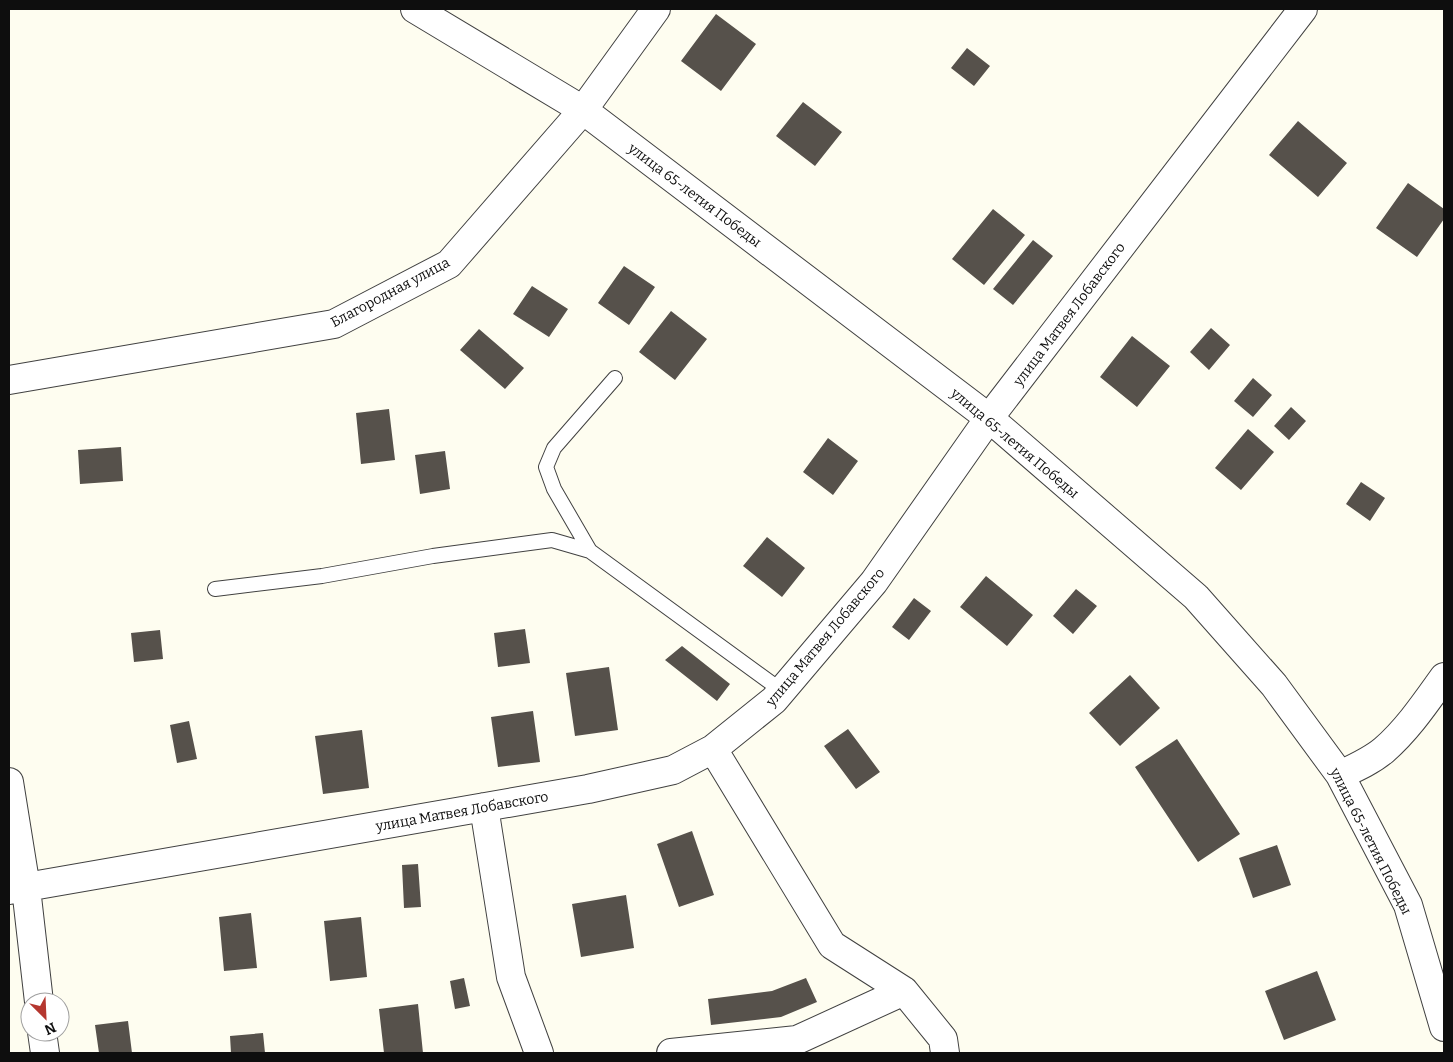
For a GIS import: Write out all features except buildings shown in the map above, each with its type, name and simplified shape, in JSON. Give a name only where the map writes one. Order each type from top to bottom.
[{"type":"street","name":"улица 65-летия Победы","points":[[415,9],[583,110],[989,418],[1196,597],[1274,685],[1340,775],[1408,905],[1444,1027]]},
{"type":"street","name":"Благородная улица","points":[[9,380],[334,324],[449,264],[583,110],[656,9]]},
{"type":"street","name":"улица Матвея Лобавского","points":[[17,889],[588,789],[673,770],[713,749],[774,700],[874,582],[989,418],[1303,9]]},
{"type":"street","points":[[1340,775],[1361,766],[1384,750],[1410,724],[1444,678]]},
{"type":"street","points":[[713,749],[832,945],[904,991],[942,1039],[945,1053]]},
{"type":"street","points":[[9,782],[17,889],[37,992]]},
{"type":"street","points":[[484,807],[511,977],[539,1053]]},
{"type":"street","points":[[671,1053],[797,1040],[904,991]]},
{"type":"lane","points":[[590,551],[554,489],[546,467],[554,448],[615,378]]},
{"type":"lane","points":[[215,589],[322,576],[433,556],[552,540],[590,551],[782,691]]}]
